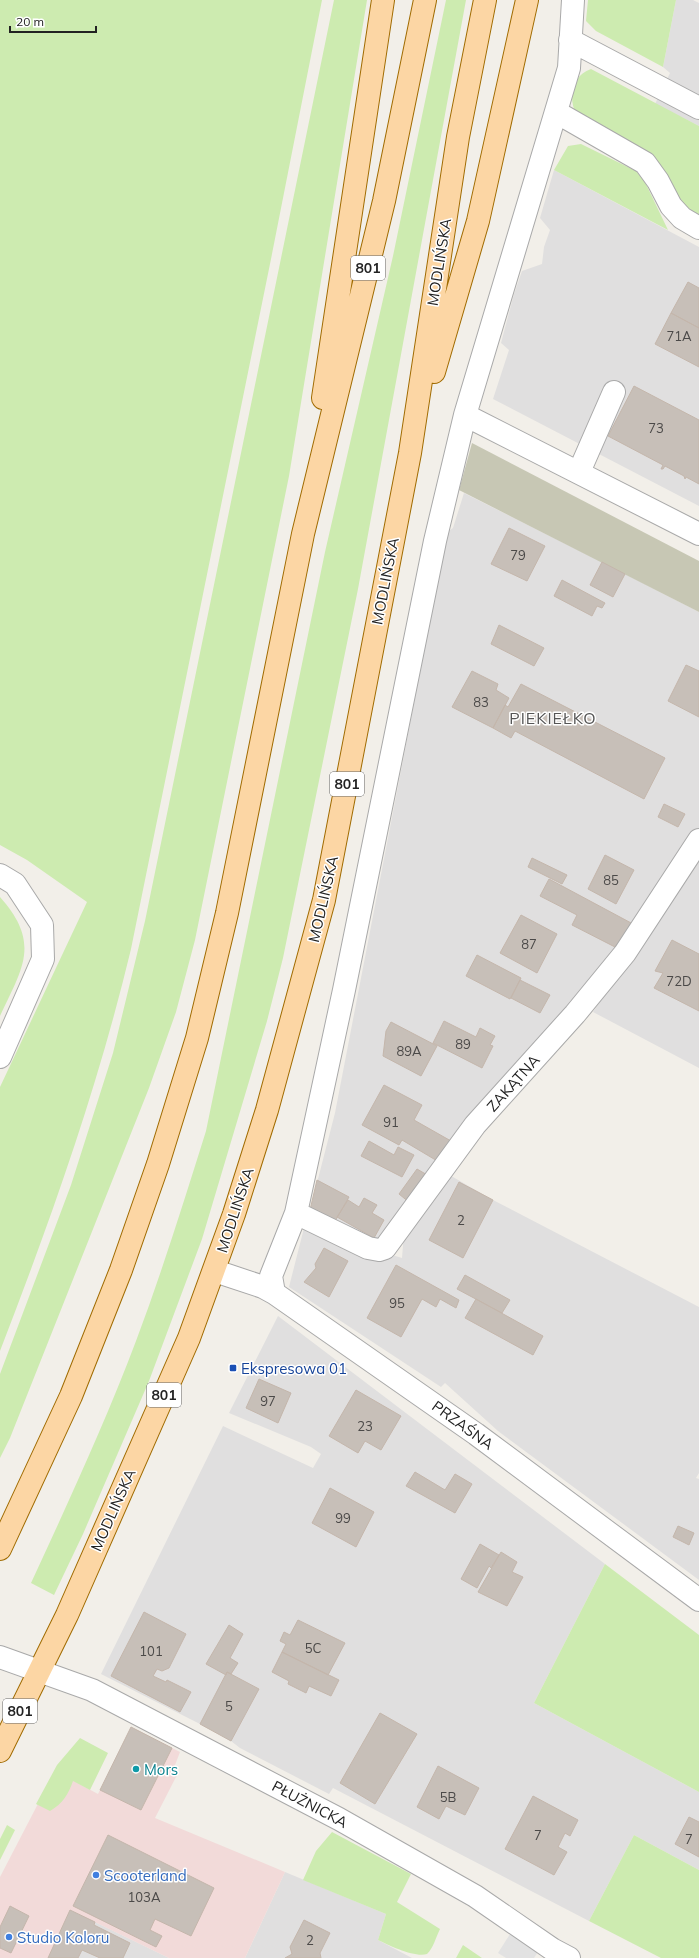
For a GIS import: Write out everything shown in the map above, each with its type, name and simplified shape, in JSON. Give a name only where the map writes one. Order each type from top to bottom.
[{"type":"main road","points":[[303,534],[383,0]]},
{"type":"main road","name":"801","points":[[0,1548],[71,1396],[121,1270],[158,1164],[196,1038],[227,913],[303,534],[384,201],[425,0]]},
{"type":"main road","name":"MODLIŃSKA","points":[[0,1751],[40,1672],[189,1338],[215,1271],[267,1110],[324,900],[410,453],[458,138],[486,0]]},
{"type":"main road","points":[[410,453],[478,221],[527,0]]},
{"type":"street","points":[[274,1293],[271,1276],[296,1213],[350,961],[435,541],[465,415],[568,68],[573,0]]},
{"type":"street","points":[[570,40],[699,108]]},
{"type":"street","points":[[556,112],[645,163],[658,181],[671,206],[682,218],[699,228]]},
{"type":"street","points":[[579,472],[614,392]]},
{"type":"street","points":[[465,415],[699,534]]},
{"type":"street","name":"ZAKĄTNA","points":[[296,1213],[368,1248],[379,1250],[385,1248],[475,1125],[575,1014],[625,953],[699,840]]},
{"type":"street","points":[[0,875],[15,884],[42,925],[43,959],[0,1057]]},
{"type":"street","name":"PRZAŚNA","points":[[215,1271],[263,1287],[274,1293],[476,1434],[699,1600]]},
{"type":"street","name":"PŁUŻNICKA","points":[[0,1657],[92,1690],[339,1818],[475,1896],[552,1949],[569,1958]]},
{"type":"shaded area","points":[[676,0],[693,0],[699,3],[699,126],[655,104],[670,73],[663,67]]},
{"type":"shaded area","points":[[554,170],[699,247],[699,506],[493,399],[509,350],[501,343],[514,294],[522,271],[542,264],[544,247],[550,230],[540,218]]},
{"type":"shaded area","points":[[472,443],[699,561],[699,612],[459,490]]},
{"type":"shaded area","points":[[464,493],[699,612],[699,828],[633,924],[572,1004],[380,1241],[372,1243],[310,1210],[335,1113],[447,532],[453,528]]},
{"type":"shaded area","points":[[699,854],[699,1068],[593,1012]]},
{"type":"shaded area","points":[[446,1173],[493,1200],[699,1307],[699,1473],[696,1478],[699,1479],[699,1580],[498,1431],[445,1383],[441,1387],[289,1287],[304,1228],[402,1258],[404,1233]]},
{"type":"shaded area","points":[[278,1316],[605,1564],[534,1703],[699,1792],[699,1870],[634,1835],[589,1921],[333,1788],[329,1794],[240,1748],[231,1741],[200,1724],[101,1674],[223,1426],[313,1468],[321,1454],[311,1447],[229,1413]]},
{"type":"shaded area","points":[[131,1727],[180,1752],[172,1773],[177,1775],[155,1818],[285,1872],[245,1958],[169,1958],[70,1910],[48,1958],[0,1958],[0,1877],[55,1771],[98,1794]]},
{"type":"shaded area","points":[[285,1872],[386,1914],[378,1940],[412,1958],[245,1958]]},
{"type":"shaded area","points":[[70,1910],[95,1922],[169,1958],[48,1958]]},
{"type":"shaded area","points":[[510,1934],[538,1952],[534,1958],[506,1958],[498,1953]]},
{"type":"green space","points":[[0,0],[322,0],[131,949],[104,1051],[72,1152],[0,1351],[0,1087],[87,902],[27,860],[0,845]]},
{"type":"green space","points":[[334,0],[367,0],[289,476],[195,940],[176,1012],[149,1088],[10,1438],[0,1458],[0,1374],[71,1185],[113,1053],[145,921]]},
{"type":"green space","points":[[446,0],[466,0],[358,589],[283,958],[267,1021],[202,1239],[149,1381],[83,1534],[54,1595],[31,1583],[99,1433],[124,1372],[164,1263],[206,1131],[325,552],[393,256]]},
{"type":"green space","points":[[588,0],[676,0],[663,67],[596,31],[586,21]]},
{"type":"green space","points":[[591,69],[699,126],[699,219],[576,114],[572,101],[573,88],[580,76]]},
{"type":"green space","points":[[581,144],[636,171],[645,182],[668,230],[554,170],[568,146]]},
{"type":"green space","points":[[0,897],[13,913],[21,928],[24,942],[24,955],[21,969],[0,1016]]},
{"type":"green space","points":[[605,1564],[699,1635],[699,1792],[534,1703]]},
{"type":"green space","points":[[80,1738],[108,1753],[90,1790],[73,1781],[64,1798],[50,1811],[36,1804],[57,1765]]},
{"type":"green space","points":[[7,1825],[15,1830],[0,1860],[0,1839]]},
{"type":"green space","points":[[332,1832],[411,1874],[397,1902],[440,1929],[433,1946],[427,1954],[422,1955],[410,1953],[378,1940],[386,1914],[303,1880],[316,1851]]},
{"type":"green space","points":[[634,1835],[699,1870],[699,1958],[661,1958],[589,1921]]},
{"type":"green space","points":[[463,1945],[482,1958],[456,1958]]},
{"type":"building","points":[[688,282],[699,288],[699,328],[671,313]]},
{"type":"building","points":[[671,313],[699,328],[699,367],[655,344]]},
{"type":"building","points":[[634,386],[699,420],[699,484],[686,477],[685,479],[684,476],[665,466],[661,469],[663,465],[608,436]]},
{"type":"building","points":[[509,528],[545,546],[527,581],[491,564]]},
{"type":"building","points":[[602,562],[625,574],[613,597],[590,585]]},
{"type":"building","points":[[562,580],[605,603],[602,608],[597,606],[592,616],[554,596]]},
{"type":"building","points":[[499,625],[544,648],[534,666],[491,644]]},
{"type":"building","points":[[686,665],[699,671],[699,717],[668,701]]},
{"type":"building","points":[[472,671],[498,684],[496,690],[509,698],[493,728],[452,707]]},
{"type":"building","points":[[521,684],[665,758],[644,799],[515,731],[511,738],[493,728],[505,705],[508,707]]},
{"type":"building","points":[[664,804],[685,814],[678,827],[658,817]]},
{"type":"building","points":[[605,855],[634,870],[616,904],[588,889]]},
{"type":"building","points":[[532,858],[567,875],[562,884],[528,867]]},
{"type":"building","points":[[549,879],[633,924],[615,947],[572,925],[577,915],[540,896]]},
{"type":"building","points":[[521,915],[557,934],[537,973],[500,953]]},
{"type":"building","points":[[672,940],[699,954],[699,1011],[654,988],[663,973],[655,971]]},
{"type":"building","points":[[477,955],[521,978],[510,999],[466,976]]},
{"type":"building","points":[[520,980],[550,995],[540,1013],[511,998]]},
{"type":"building","points":[[444,1021],[476,1037],[480,1028],[495,1036],[490,1045],[493,1046],[482,1068],[433,1043]]},
{"type":"building","points":[[391,1022],[437,1046],[421,1076],[383,1056],[386,1031]]},
{"type":"building","points":[[384,1085],[422,1105],[414,1120],[451,1141],[439,1162],[402,1140],[399,1145],[362,1125]]},
{"type":"building","points":[[369,1141],[394,1155],[398,1147],[414,1155],[402,1177],[361,1156]]},
{"type":"building","points":[[417,1169],[429,1176],[410,1203],[399,1194]]},
{"type":"building","points":[[317,1180],[349,1197],[334,1223],[310,1210]]},
{"type":"building","points":[[459,1182],[493,1200],[463,1258],[429,1240]]},
{"type":"building","points":[[364,1198],[377,1205],[372,1213],[384,1220],[374,1238],[337,1217],[348,1200],[359,1207]]},
{"type":"building","points":[[324,1248],[348,1261],[329,1297],[304,1282],[316,1268],[315,1264]]},
{"type":"building","points":[[396,1265],[459,1300],[456,1308],[440,1299],[436,1307],[422,1299],[401,1337],[367,1318]]},
{"type":"building","points":[[465,1275],[510,1300],[502,1313],[457,1289]]},
{"type":"building","points":[[476,1299],[543,1336],[533,1355],[465,1318]]},
{"type":"building","points":[[259,1379],[291,1393],[278,1423],[246,1408]]},
{"type":"building","points":[[356,1390],[401,1416],[381,1450],[365,1441],[358,1453],[329,1436]]},
{"type":"building","points":[[415,1472],[445,1490],[455,1474],[472,1484],[455,1513],[406,1486]]},
{"type":"building","points":[[330,1488],[374,1512],[356,1547],[312,1523]]},
{"type":"building","points":[[678,1526],[694,1533],[689,1545],[673,1537]]},
{"type":"building","points":[[480,1544],[499,1555],[491,1568],[489,1566],[477,1588],[461,1579]]},
{"type":"building","points":[[501,1552],[517,1562],[512,1572],[523,1577],[507,1606],[478,1592]]},
{"type":"building","points":[[144,1612],[186,1634],[169,1668],[162,1671],[157,1669],[153,1676],[166,1682],[167,1680],[191,1692],[180,1712],[111,1676]]},
{"type":"building","points":[[298,1620],[345,1643],[328,1675],[282,1652],[286,1644],[280,1641],[284,1632],[290,1635]]},
{"type":"building","points":[[229,1625],[243,1634],[230,1658],[238,1663],[231,1674],[227,1672],[226,1675],[206,1664]]},
{"type":"building","points":[[282,1652],[339,1680],[331,1696],[309,1686],[306,1693],[288,1684],[289,1681],[272,1672]]},
{"type":"building","points":[[227,1672],[259,1689],[231,1741],[200,1724]]},
{"type":"building","points":[[380,1713],[417,1734],[375,1804],[340,1783]]},
{"type":"building","name":"Mors","points":[[131,1727],[172,1748],[141,1810],[100,1790]]},
{"type":"building","points":[[438,1766],[479,1788],[465,1815],[446,1806],[439,1819],[417,1807]]},
{"type":"building","points":[[533,1796],[578,1820],[570,1836],[565,1833],[558,1847],[567,1852],[554,1875],[505,1849]]},
{"type":"building","points":[[689,1817],[699,1822],[699,1857],[675,1844]]},
{"type":"building","points":[[108,1835],[214,1888],[191,1936],[155,1919],[150,1930],[162,1936],[156,1947],[73,1906]]},
{"type":"building","name":"Studio Koloru","points":[[10,1906],[29,1916],[11,1953],[0,1948],[0,1927]]},
{"type":"building","points":[[70,1910],[95,1922],[94,1925],[130,1943],[123,1958],[100,1958],[82,1950],[78,1958],[48,1958]]},
{"type":"building","points":[[304,1920],[330,1933],[320,1953],[321,1958],[285,1958],[292,1954],[290,1947]]},
{"type":"place","name":"Ekspresowa 01","points":[[233,1368]]},
{"type":"place","name":"Mors","points":[[136,1769]]},
{"type":"place","name":"Scooterland","points":[[96,1875]]},
{"type":"place","name":"Studio Koloru","points":[[9,1937]]},
{"type":"district","name":"PIEKIEŁKO","points":[[553,718]]}]
